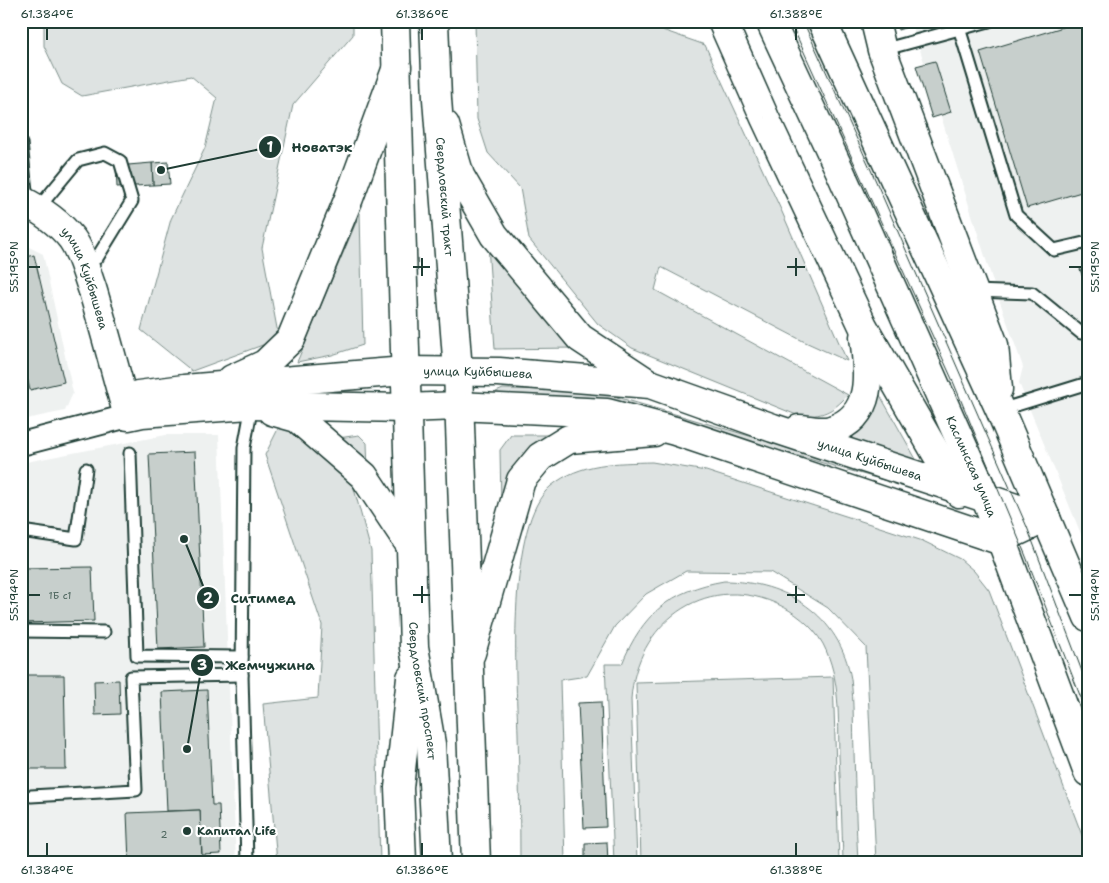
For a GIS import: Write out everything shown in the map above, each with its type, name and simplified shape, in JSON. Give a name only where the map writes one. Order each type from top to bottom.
[{"type":"main road","points":[[395,21],[405,371]]},
{"type":"main road","name":"Свердловский тракт","points":[[434,21],[437,99],[458,371]]},
{"type":"main road","points":[[722,21],[765,118],[863,326],[953,486],[999,540]]},
{"type":"main road","points":[[822,21],[1000,410],[1088,617]]},
{"type":"main road","points":[[875,21],[882,50],[994,345],[1000,410]]},
{"type":"main road","name":"Каслинская улица","points":[[774,31],[839,169],[985,496],[999,540],[1088,772]]},
{"type":"main road","points":[[212,388],[265,364],[292,338],[349,198],[397,67]]},
{"type":"main road","points":[[437,99],[460,176],[494,236],[580,338],[650,384]]},
{"type":"main road","name":"улица Куйбышева","points":[[28,195],[38,209],[59,224],[73,241],[84,264],[102,322],[133,406]]},
{"type":"main road","name":"улица Куйбышева","points":[[28,195],[68,216],[83,232],[97,258],[112,296],[133,406]]},
{"type":"main road","points":[[772,428],[829,430],[847,422],[862,407],[867,391],[869,371],[863,326]]},
{"type":"main road","name":"улица Куйбышева","points":[[133,406],[212,388],[405,371],[499,372],[650,384],[772,428],[985,496],[1046,518]]},
{"type":"main road","name":"Свердловский проспект","points":[[405,371],[414,646],[431,744],[437,862]]},
{"type":"main road","points":[[458,371],[470,656],[476,862]]},
{"type":"main road","points":[[133,406],[252,405],[406,408],[458,406],[607,412],[675,431],[999,540],[1046,518]]},
{"type":"main road","points":[[252,405],[297,418],[364,476],[410,545]]},
{"type":"main road","points":[[470,656],[521,480],[540,457],[569,439],[675,431]]},
{"type":"main road","points":[[402,862],[399,788],[414,646]]},
{"type":"street","points":[[21,444],[79,428],[133,406]]},
{"type":"lane","points":[[882,50],[958,25],[989,21]]},
{"type":"lane","points":[[958,25],[1016,215],[1054,250],[1088,242]]},
{"type":"lane","points":[[22,144],[28,195],[78,160],[105,153],[120,161],[132,201],[97,258]]},
{"type":"lane","points":[[974,291],[1032,293],[1081,333]]},
{"type":"lane","points":[[1000,410],[1088,383]]},
{"type":"lane","points":[[247,862],[242,675],[244,448],[252,405]]},
{"type":"lane","points":[[130,453],[137,656],[242,657]]},
{"type":"lane","points":[[21,531],[76,539],[86,469]]},
{"type":"lane","points":[[21,631],[104,632]]},
{"type":"lane","points":[[31,796],[136,790],[131,677],[242,675]]},
{"type":"shaded area","points":[[44,21],[353,21],[353,35],[293,105],[262,248],[279,339],[192,371],[141,330],[171,219],[205,148],[217,98],[191,76],[82,96],[62,84],[44,46]]},
{"type":"shaded area","points":[[475,21],[637,21],[705,45],[782,212],[847,361],[803,341],[661,267],[655,290],[848,395],[842,401],[831,410],[821,414],[799,416],[632,348],[598,324],[529,239],[520,188],[488,153],[477,119]]},
{"type":"shaded area","points":[[911,21],[1088,21],[1088,551],[1019,383],[1023,367],[994,285]]},
{"type":"shaded area","points":[[360,213],[363,345],[332,355],[297,362]]},
{"type":"shaded area","points":[[21,243],[43,254],[73,393],[65,411],[21,420]]},
{"type":"shaded area","points":[[488,245],[576,348],[495,349]]},
{"type":"shaded area","points":[[876,388],[917,461],[840,436]]},
{"type":"shaded area","points":[[503,389],[569,390],[610,395],[940,492],[940,496],[628,408],[496,397],[496,392]]},
{"type":"shaded area","points":[[282,421],[353,485],[371,551],[380,862],[277,862],[263,704],[318,698],[322,625],[265,455]]},
{"type":"shaded area","points":[[166,435],[219,435],[236,862],[21,862],[21,463]]},
{"type":"shaded area","points":[[359,435],[367,443],[368,470],[338,438]]},
{"type":"shaded area","points":[[511,435],[562,435],[501,504],[500,450]]},
{"type":"shaded area","points":[[652,462],[706,471],[923,541],[960,559],[974,571],[989,590],[1088,851],[1088,862],[876,862],[866,647],[828,608],[770,572],[686,571],[646,594],[615,626],[587,676],[560,680],[565,862],[520,862],[516,640],[520,566],[527,532],[537,505],[551,486],[562,478],[574,472],[599,465]]},
{"type":"shaded area","points":[[724,581],[768,587],[789,595],[807,606],[822,620],[835,637],[845,656],[853,697],[858,862],[843,862],[836,685],[829,657],[823,644],[808,625],[782,606],[748,595],[723,595],[699,600],[678,612],[660,628],[645,648],[636,672],[631,699],[637,862],[614,862],[605,664],[622,664],[639,631],[661,607],[689,591]]},
{"type":"shaded area","points":[[833,677],[839,862],[641,862],[636,683]]},
{"type":"building","points":[[896,21],[926,21],[898,30]]},
{"type":"building","points":[[1088,21],[1088,190],[1027,208],[980,52]]},
{"type":"building","points":[[935,61],[951,112],[932,118],[916,66]]},
{"type":"building","points":[[168,162],[170,184],[153,185],[152,163]]},
{"type":"building","points":[[152,163],[153,185],[117,187],[116,166]]},
{"type":"building","points":[[34,255],[64,382],[30,390],[21,352],[21,258]]},
{"type":"building","points":[[1088,266],[1088,293],[1080,269]]},
{"type":"building","points":[[195,452],[204,647],[158,649],[149,454]]},
{"type":"building","points":[[92,567],[94,621],[22,623],[21,568]]},
{"type":"building","points":[[21,675],[64,675],[66,769],[21,769]]},
{"type":"building","points":[[119,680],[120,714],[95,715],[94,681]]},
{"type":"building","points":[[207,690],[212,805],[219,805],[221,854],[202,855],[200,810],[167,811],[162,692]]},
{"type":"building","points":[[601,702],[606,827],[584,828],[578,703]]},
{"type":"building","points":[[200,810],[202,862],[129,862],[127,813]]},
{"type":"building","points":[[607,842],[608,862],[585,862],[585,843]]},
{"type":"tram line","points":[[790,21],[952,379],[1025,554],[1088,716]]},
{"type":"tram line","points":[[803,21],[871,170],[1027,527],[1088,687]]},
{"type":"place","name":"Новатэк","points":[[161,170]]},
{"type":"place","name":"Ситимед","points":[[184,539]]},
{"type":"place","name":"Жемчужина","points":[[187,749]]},
{"type":"place","name":"Капитал Life","points":[[187,831]]}]
